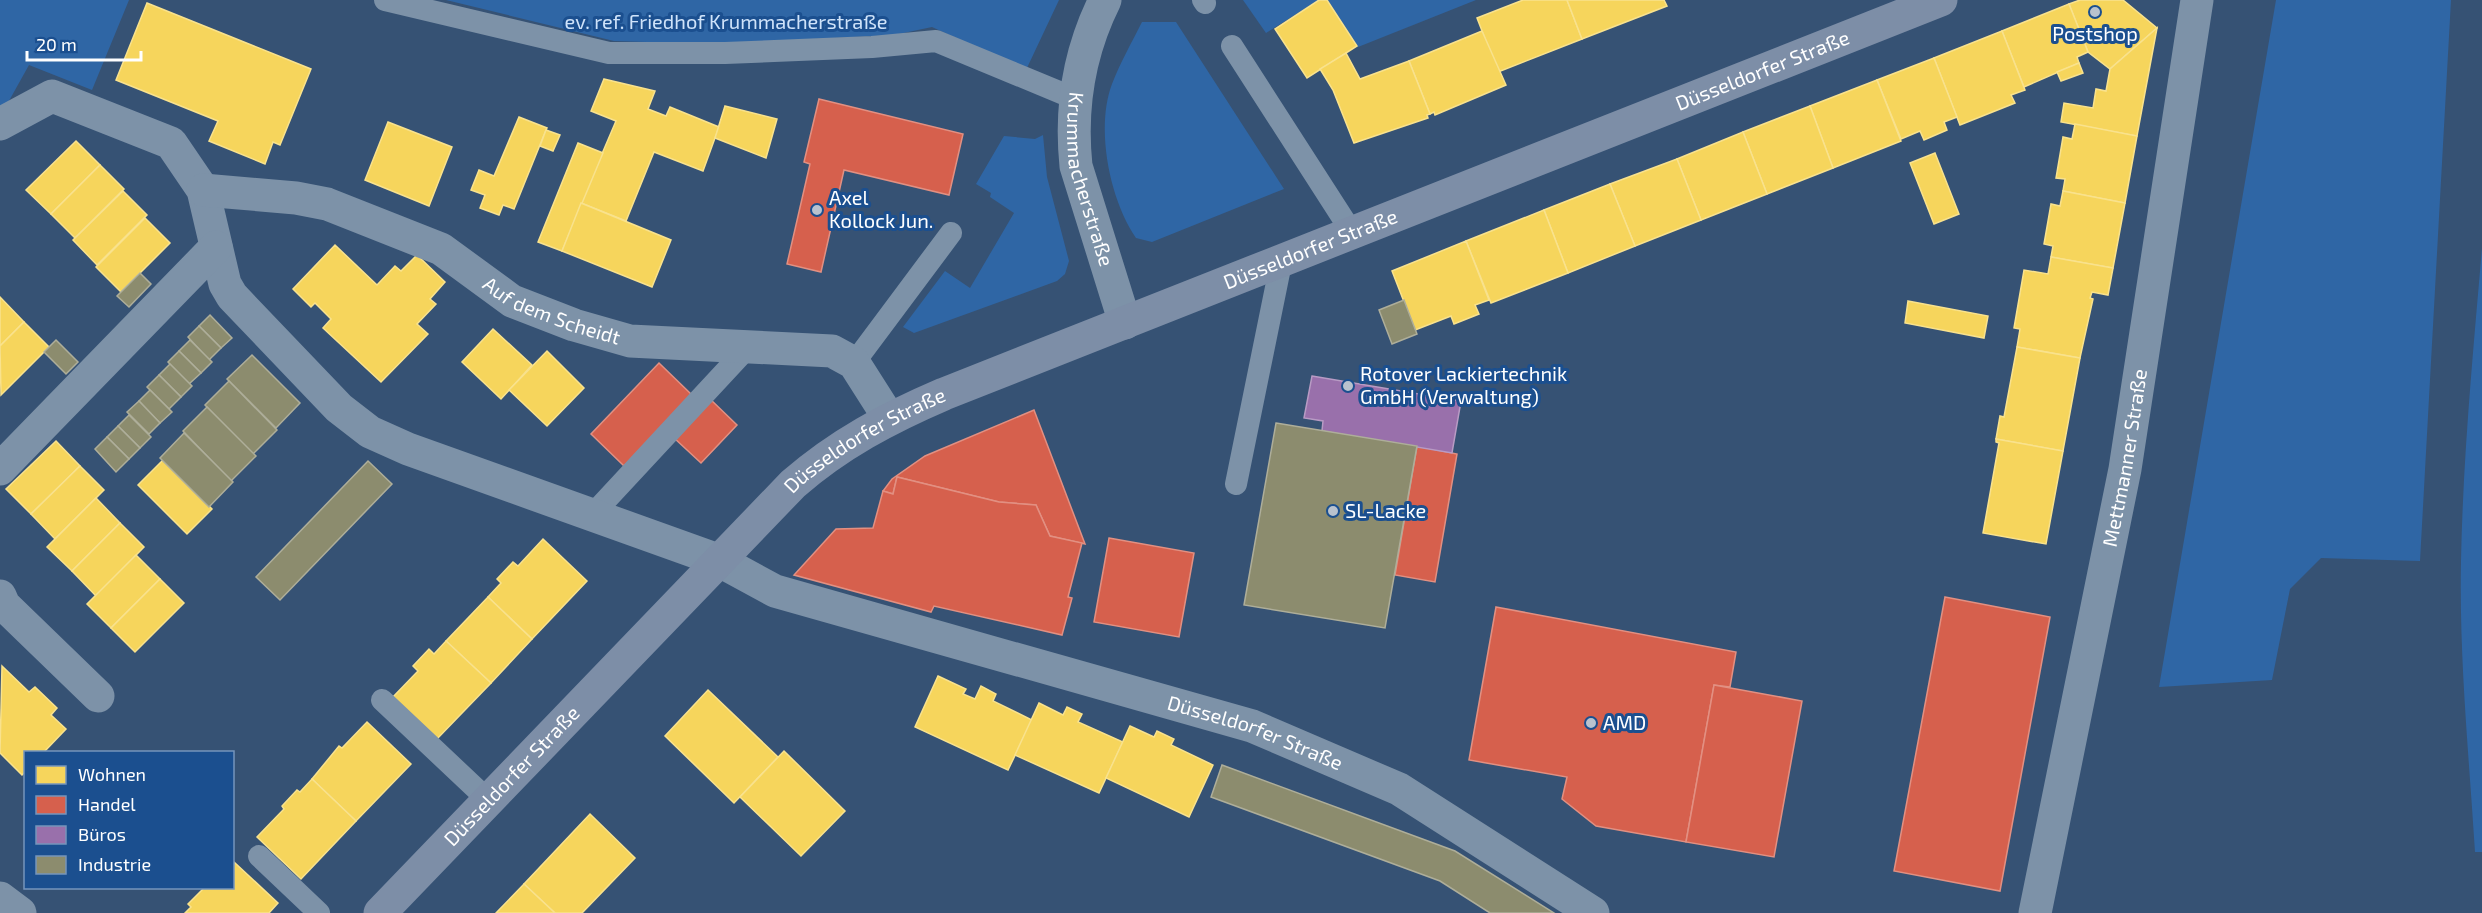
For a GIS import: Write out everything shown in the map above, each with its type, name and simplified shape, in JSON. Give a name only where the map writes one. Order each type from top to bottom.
[{"type":"main road","name":"Düsseldorfer Straße","points":[[380,913],[718,560],[805,473],[852,438],[889,418],[1125,323],[1941,0]]},
{"type":"street","name":"Krummacherstraße","points":[[1104,0],[1087,41],[1076,99],[1076,166],[1125,323]]},
{"type":"street","name":"Mettmanner Straße","points":[[2035,913],[2125,469],[2197,0]]},
{"type":"street","points":[[0,123],[51,96],[171,143],[203,190],[225,284],[232,296],[339,408],[370,432],[408,449],[718,560]]},
{"type":"street","name":"Auf dem Scheidt","points":[[203,190],[296,198],[327,204],[441,249],[512,301],[554,318],[614,337],[645,343],[750,345],[832,351],[854,363]]},
{"type":"street","points":[[0,469],[216,247]]},
{"type":"street","points":[[854,363],[889,418]]},
{"type":"street","name":"Düsseldorfer Straße","points":[[718,560],[776,591],[1252,726],[1399,789],[1593,913]]},
{"type":"street","points":[[0,596],[4,605],[98,696]]},
{"type":"street","points":[[0,898],[20,913]]},
{"type":"lane","points":[[385,0],[609,52],[725,53],[872,47],[936,41],[1076,99]]},
{"type":"lane","points":[[1232,46],[1353,234]]},
{"type":"lane","points":[[854,363],[951,233]]},
{"type":"lane","points":[[1236,484],[1281,263]]},
{"type":"lane","points":[[593,514],[750,345]]},
{"type":"lane","points":[[382,700],[488,800]]},
{"type":"lane","points":[[259,856],[319,913]]},
{"type":"green space","points":[[0,0],[129,0],[92,90],[29,65],[5,108],[0,110]]},
{"type":"green space","name":"ev. ref. Friedhof Krummacherstraße","points":[[446,0],[1059,0],[1026,70],[932,27],[894,35],[712,44],[614,41]]},
{"type":"green space","points":[[1243,0],[1319,0],[1266,33]]},
{"type":"green space","points":[[1327,0],[1476,0],[1358,47]]},
{"type":"green space","points":[[2276,0],[2451,0],[2420,561],[2321,558],[2290,589],[2272,680],[2159,687]]},
{"type":"green space","points":[[1142,22],[1176,22],[1284,189],[1152,242],[1136,238],[1127,222],[1112,184],[1105,142],[1107,102],[1112,84]]},
{"type":"green space","points":[[1043,135],[1047,177],[1069,261],[1065,274],[1057,281],[914,333],[903,327],[945,271],[970,288],[1014,213],[990,197],[991,193],[976,184],[1004,136],[1035,139]]},
{"type":"green space","points":[[2482,248],[2482,852],[2475,852],[2463,670],[2461,561],[2466,444]]},
{"type":"building: Wohnen","points":[[1319,0],[1327,0],[1357,46],[1307,78],[1275,29]]},
{"type":"building: Wohnen","points":[[1523,0],[1567,0],[1582,39],[1498,72],[1477,18]]},
{"type":"building: Wohnen","points":[[1567,0],[1664,0],[1667,6],[1582,39]]},
{"type":"building: Wohnen","points":[[2080,0],[2123,0],[2157,28],[2110,69],[2088,52],[2069,4]]},
{"type":"building: Wohnen","points":[[147,3],[311,69],[280,145],[273,142],[265,164],[209,141],[218,121],[116,80]]},
{"type":"building: Wohnen","points":[[2069,4],[2088,52],[2077,57],[2079,63],[2024,87],[2002,31]]},
{"type":"building: Wohnen","points":[[2157,28],[2137,136],[2061,122],[2064,103],[2093,108],[2096,89],[2106,91],[2110,69]]},
{"type":"building: Wohnen","points":[[1482,31],[1506,85],[1435,115],[1434,112],[1430,114],[1409,61]]},
{"type":"building: Wohnen","points":[[2002,31],[2025,90],[2011,95],[2015,103],[1960,125],[1934,58]]},
{"type":"building: Wohnen","points":[[1346,53],[1360,79],[1409,61],[1430,114],[1427,115],[1428,118],[1354,143],[1333,90],[1320,69]]},
{"type":"building: Wohnen","points":[[1934,58],[1957,117],[1944,122],[1947,130],[1924,140],[1920,131],[1901,139],[1877,80]]},
{"type":"building: Wohnen","points":[[2079,63],[2083,73],[2061,81],[2057,72]]},
{"type":"building: Wohnen","points":[[604,79],[655,91],[648,109],[666,116],[670,107],[719,127],[703,171],[654,152],[626,221],[581,203],[616,121],[591,111]]},
{"type":"building: Wohnen","points":[[1877,80],[1901,141],[1833,168],[1810,106]]},
{"type":"building: Wohnen","points":[[725,106],[777,119],[766,158],[715,138]]},
{"type":"building: Wohnen","points":[[1810,106],[1833,168],[1767,194],[1743,132]]},
{"type":"building: Wohnen","points":[[519,117],[547,128],[514,209],[503,205],[499,215],[480,208],[485,195],[471,190],[479,170],[494,176]]},
{"type":"building: Wohnen","points":[[388,122],[452,147],[429,206],[365,180]]},
{"type":"building: Wohnen","points":[[2075,124],[2137,136],[2125,203],[2063,191],[2065,179],[2056,178],[2063,137],[2072,139]]},
{"type":"building: Wohnen","points":[[546,130],[560,135],[553,151],[540,146]]},
{"type":"building: Wohnen","points":[[1743,132],[1767,194],[1701,220],[1677,159]]},
{"type":"building: Wohnen","points":[[76,141],[100,165],[51,214],[26,190]]},
{"type":"building: Wohnen","points":[[578,143],[603,153],[562,251],[538,242]]},
{"type":"building: Wohnen","points":[[1935,153],[1959,214],[1934,224],[1910,163]]},
{"type":"building: Wohnen","points":[[1677,159],[1701,220],[1635,246],[1610,184]]},
{"type":"building: Wohnen","points":[[100,165],[124,189],[75,238],[51,214]]},
{"type":"building: Wohnen","points":[[1610,184],[1635,246],[1568,273],[1544,210]]},
{"type":"building: Wohnen","points":[[123,191],[147,215],[97,265],[73,240]]},
{"type":"building: Wohnen","points":[[2063,191],[2125,203],[2113,268],[2051,257],[2053,246],[2044,244],[2051,204],[2060,206]]},
{"type":"building: Wohnen","points":[[581,203],[671,240],[652,287],[562,251]]},
{"type":"building: Wohnen","points":[[1544,210],[1568,273],[1491,303],[1466,241]]},
{"type":"building: Wohnen","points":[[145,218],[170,243],[121,292],[96,267]]},
{"type":"building: Wohnen","points":[[1466,241],[1489,300],[1475,305],[1479,314],[1454,324],[1451,316],[1415,330],[1392,271]]},
{"type":"building: Wohnen","points":[[335,245],[377,285],[395,266],[401,271],[417,255],[445,282],[430,299],[436,304],[417,324],[428,334],[381,382],[323,328],[331,319],[315,303],[311,307],[293,289]]},
{"type":"building: Wohnen","points":[[2051,257],[2113,268],[2108,295],[2092,292],[2090,298],[2093,299],[2080,358],[2017,347],[2020,329],[2014,328],[2024,270],[2048,274]]},
{"type":"building: Wohnen","points":[[0,297],[24,322],[0,346]]},
{"type":"building: Wohnen","points":[[1908,301],[1988,316],[1984,338],[1905,323]]},
{"type":"building: Wohnen","points":[[24,322],[49,347],[1,395],[0,346]]},
{"type":"building: Wohnen","points":[[493,329],[532,365],[501,399],[462,362]]},
{"type":"building: Wohnen","points":[[2017,347],[2080,358],[2063,451],[1996,439],[2000,416],[2004,417]]},
{"type":"building: Wohnen","points":[[547,351],[584,388],[547,426],[509,390]]},
{"type":"building: Wohnen","points":[[1996,439],[2063,451],[2046,544],[1983,533],[1999,443]]},
{"type":"building: Wohnen","points":[[56,441],[80,466],[31,514],[6,489]]},
{"type":"building: Wohnen","points":[[163,460],[212,509],[187,534],[138,485]]},
{"type":"building: Wohnen","points":[[80,466],[104,490],[55,539],[31,514]]},
{"type":"building: Wohnen","points":[[96,498],[120,523],[72,571],[47,547]]},
{"type":"building: Wohnen","points":[[120,523],[144,547],[96,596],[72,571]]},
{"type":"building: Wohnen","points":[[543,539],[587,581],[532,639],[488,597],[501,583],[497,579],[513,562],[518,566]]},
{"type":"building: Wohnen","points":[[136,555],[160,579],[111,628],[87,604]]},
{"type":"building: Wohnen","points":[[160,579],[184,603],[135,652],[111,628]]},
{"type":"building: Wohnen","points":[[488,597],[532,639],[491,683],[446,641]]},
{"type":"building: Wohnen","points":[[446,641],[491,683],[436,740],[392,698],[418,671],[413,666],[429,649],[434,654]]},
{"type":"building: Wohnen","points":[[2,666],[29,692],[35,687],[57,708],[51,715],[66,729],[45,751],[24,751],[24,773],[22,775],[0,753]]},
{"type":"building: Wohnen","points":[[938,676],[966,689],[963,694],[975,699],[981,686],[996,694],[993,701],[1032,720],[1008,770],[915,727]]},
{"type":"building: Wohnen","points":[[708,690],[778,757],[734,803],[665,736]]},
{"type":"building: Wohnen","points":[[1039,703],[1063,715],[1067,707],[1082,714],[1078,722],[1123,742],[1099,793],[1015,755]]},
{"type":"building: Wohnen","points":[[367,722],[411,764],[356,821],[312,779],[339,746],[342,748]]},
{"type":"building: Wohnen","points":[[1130,726],[1154,737],[1157,731],[1174,739],[1171,745],[1213,765],[1189,817],[1106,778]]},
{"type":"building: Wohnen","points":[[784,751],[845,811],[801,856],[740,797]]},
{"type":"building: Wohnen","points":[[312,779],[356,821],[301,879],[257,837],[284,809],[282,806],[297,790],[300,792]]},
{"type":"building: Wohnen","points":[[590,814],[635,858],[582,913],[555,913],[524,884]]},
{"type":"building: Wohnen","points":[[234,862],[278,903],[269,913],[185,913],[191,907],[188,904],[203,889],[234,889]]},
{"type":"building: Wohnen","points":[[524,884],[555,913],[496,913]]},
{"type":"building: Handel","points":[[819,99],[963,134],[949,195],[844,170],[821,272],[787,264],[810,164],[804,162]]},
{"type":"building: Handel","points":[[659,363],[692,395],[624,466],[591,434]]},
{"type":"building: Handel","points":[[709,398],[737,425],[701,463],[673,437]]},
{"type":"building: Handel","points":[[1034,410],[1085,544],[1050,536],[1036,505],[999,502],[897,477],[893,494],[883,491],[892,479],[925,456]]},
{"type":"building: Handel","points":[[1417,446],[1457,454],[1435,582],[1395,575]]},
{"type":"building: Handel","points":[[897,477],[999,502],[1036,505],[1050,536],[1082,543],[1068,597],[1072,598],[1062,635],[934,606],[931,612],[794,575],[836,529],[873,528],[883,491],[893,494]]},
{"type":"building: Handel","points":[[1109,538],[1194,553],[1179,637],[1094,622]]},
{"type":"building: Handel","points":[[1945,597],[2050,617],[2000,891],[1894,871]]},
{"type":"building: Handel","name":"AMD","points":[[1496,607],[1736,652],[1730,687],[1714,685],[1686,842],[1596,826],[1562,799],[1567,777],[1469,760]]},
{"type":"building: Handel","points":[[1714,685],[1802,701],[1774,857],[1686,842]]},
{"type":"building: Büros","points":[[1312,376],[1461,401],[1452,453],[1322,431],[1323,421],[1304,418]]},
{"type":"building: Industrie","points":[[140,273],[151,284],[129,307],[117,296]]},
{"type":"building: Industrie","points":[[1404,300],[1417,334],[1392,344],[1379,310]]},
{"type":"building: Industrie","points":[[210,315],[232,338],[221,348],[199,326]]},
{"type":"building: Industrie","points":[[199,326],[221,348],[209,360],[188,337]]},
{"type":"building: Industrie","points":[[56,340],[78,362],[66,374],[44,352]]},
{"type":"building: Industrie","points":[[190,340],[212,362],[201,373],[179,351]]},
{"type":"building: Industrie","points":[[179,351],[201,373],[189,384],[168,362]]},
{"type":"building: Industrie","points":[[252,355],[300,403],[276,428],[227,379]]},
{"type":"building: Industrie","points":[[170,364],[192,386],[181,397],[159,375]]},
{"type":"building: Industrie","points":[[159,375],[181,397],[169,409],[147,387]]},
{"type":"building: Industrie","points":[[229,381],[277,430],[253,454],[205,405]]},
{"type":"building: Industrie","points":[[150,390],[172,412],[160,423],[139,401]]},
{"type":"building: Industrie","points":[[139,401],[160,423],[149,434],[127,412]]},
{"type":"building: Industrie","points":[[207,407],[256,456],[231,481],[183,431]]},
{"type":"building: Industrie","points":[[129,415],[151,437],[140,448],[118,426]]},
{"type":"building: Industrie","name":"SL-Lacke","points":[[1276,423],[1417,446],[1385,628],[1244,605]]},
{"type":"building: Industrie","points":[[118,426],[140,448],[129,459],[107,437]]},
{"type":"building: Industrie","points":[[184,433],[233,482],[209,507],[160,458]]},
{"type":"building: Industrie","points":[[107,437],[129,459],[116,472],[95,449]]},
{"type":"building: Industrie","points":[[368,461],[392,484],[280,600],[256,577]]},
{"type":"building: Industrie","points":[[1222,765],[1455,851],[1554,913],[1490,913],[1440,881],[1211,797]]},
{"type":"place","name":"Postshop","points":[[2095,12]]},
{"type":"place","name":"Axel Kollock Jun.","points":[[817,210]]},
{"type":"place","name":"Rotover Lackiertechnik GmbH (Verwaltung)","points":[[1348,386]]},
{"type":"place","name":"SL-Lacke","points":[[1333,511]]},
{"type":"place","name":"AMD","points":[[1591,723]]}]
